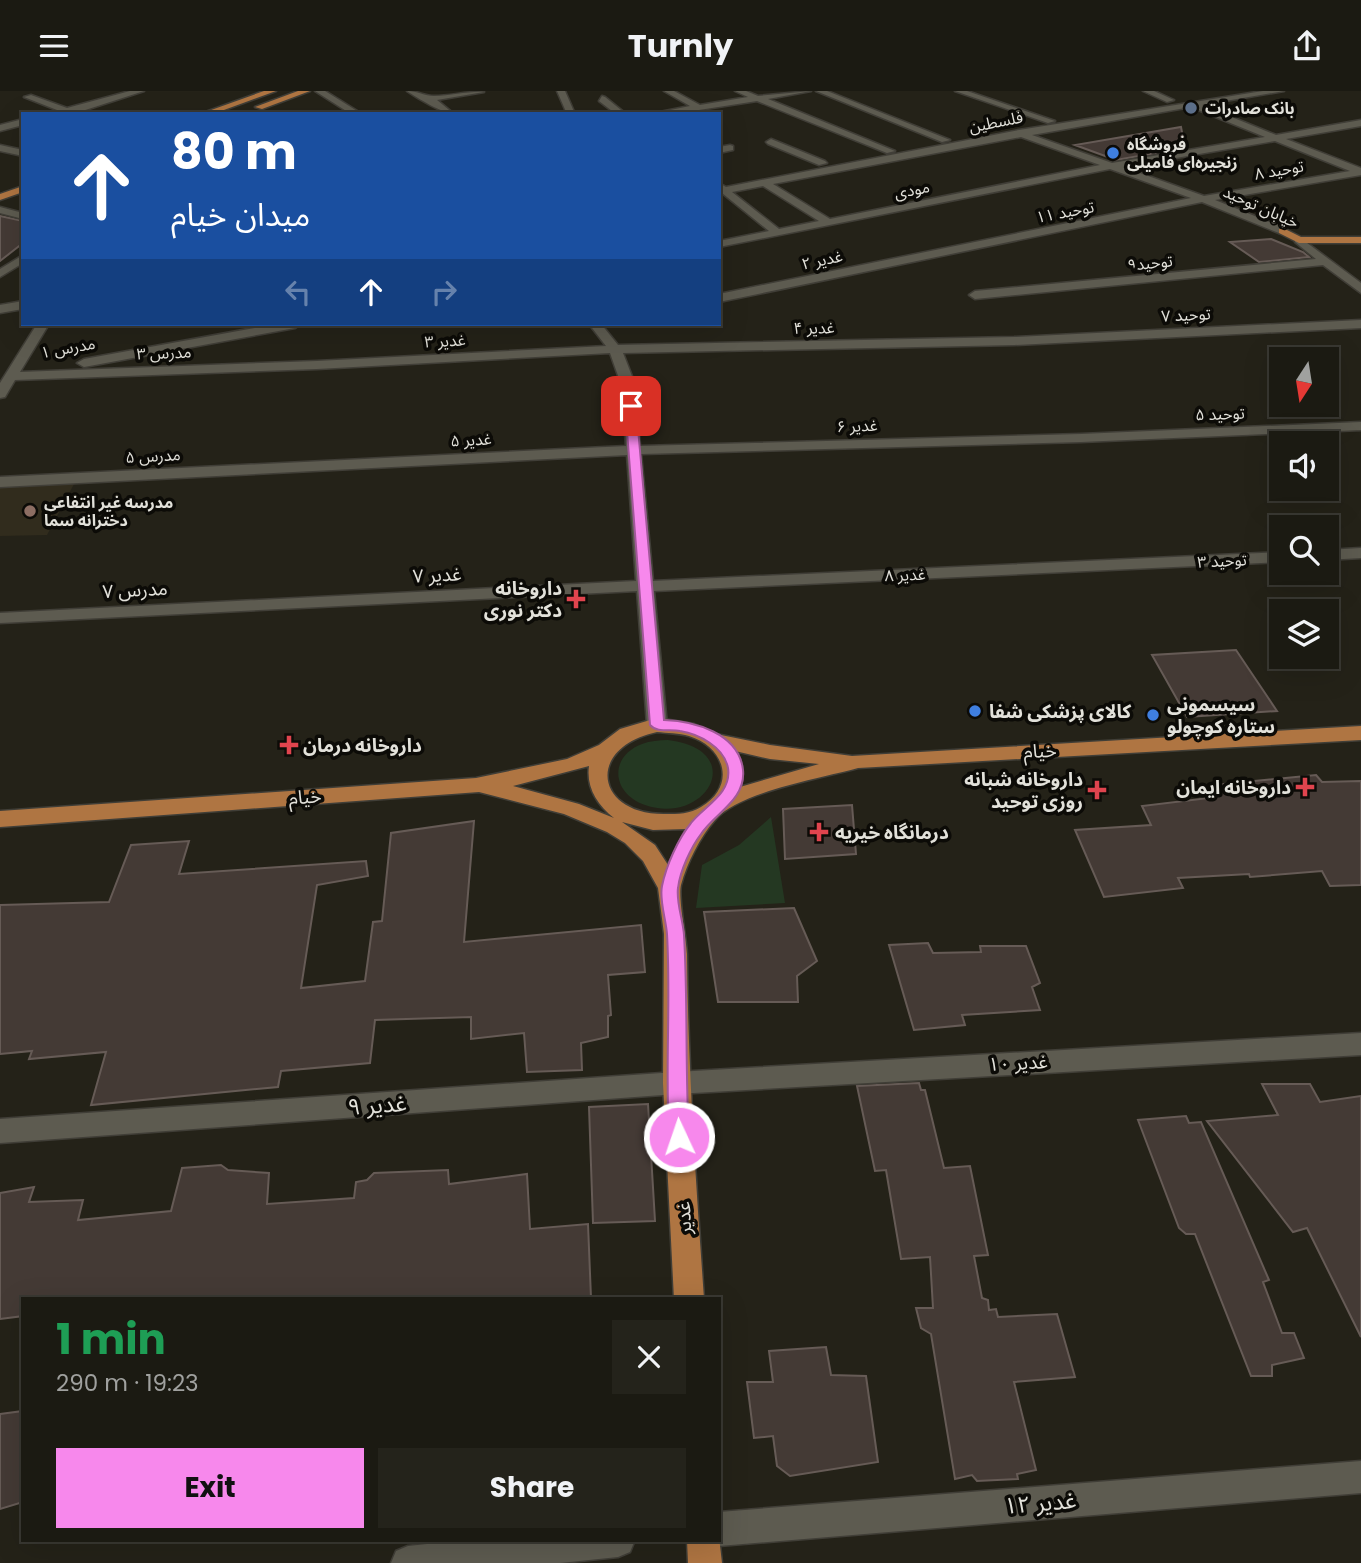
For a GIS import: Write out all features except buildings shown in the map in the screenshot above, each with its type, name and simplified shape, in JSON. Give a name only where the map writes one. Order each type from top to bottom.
[{"type":"main road","points":[[210,112],[272,91]]},
{"type":"main road","points":[[247,111],[306,91]]},
{"type":"main road","points":[[0,197],[21,190]]},
{"type":"main road","points":[[1283,231],[1361,230]]},
{"type":"main road","name":"خیابان توحید","points":[[1283,231],[1299,240]]},
{"type":"main road","points":[[1299,240],[1361,240]]},
{"type":"main road","points":[[717,740],[729,753],[735,769],[734,785],[717,806],[688,820],[665,823],[640,820],[619,811],[604,797],[597,781],[597,765],[605,750],[628,734],[657,725],[700,731],[717,740],[770,752],[858,761]]},
{"type":"main road","name":"خیام","points":[[717,806],[763,786],[858,761],[1361,733]]},
{"type":"main road","name":"خیام","points":[[0,818],[476,785],[578,765],[605,750]]},
{"type":"main road","points":[[476,785],[555,803],[618,830],[646,849],[669,888]]},
{"type":"main road","name":"غدیر","points":[[689,1297],[676,1083],[676,934],[669,888],[685,846],[717,806]]},
{"type":"main road","points":[[704,1542],[705,1563]]},
{"type":"street","points":[[28,97],[71,112],[140,91]]},
{"type":"street","points":[[319,91],[355,112]]},
{"type":"street","points":[[411,91],[430,99],[447,112]]},
{"type":"street","points":[[561,91],[570,112]]},
{"type":"street","points":[[667,91],[698,107]]},
{"type":"street","points":[[739,91],[890,151]]},
{"type":"street","points":[[667,112],[807,91]]},
{"type":"street","points":[[820,91],[945,140]]},
{"type":"street","points":[[959,91],[1051,121]]},
{"type":"street","points":[[1147,91],[1170,100]]},
{"type":"street","name":"فلسطین","points":[[721,187],[822,163],[945,140],[1170,100],[1237,91]]},
{"type":"street","name":"فلسطین","points":[[721,187],[765,183],[1018,133],[1280,91]]},
{"type":"street","points":[[430,99],[480,92]]},
{"type":"street","points":[[602,99],[619,112]]},
{"type":"street","points":[[1189,104],[1361,172]]},
{"type":"street","points":[[1112,110],[1124,115]]},
{"type":"street","points":[[0,128],[21,123]]},
{"type":"street","name":"مودی","points":[[721,243],[733,237],[778,233],[1111,166],[1361,123]]},
{"type":"street","name":"خیابان توحید","points":[[1018,133],[1203,199],[1283,231]]},
{"type":"street","points":[[771,142],[822,163]]},
{"type":"street","points":[[0,148],[21,153]]},
{"type":"street","points":[[721,150],[730,148]]},
{"type":"street","name":"توحید ۸","points":[[1203,199],[1361,172]]},
{"type":"street","points":[[765,183],[830,223]]},
{"type":"street","points":[[721,188],[778,233]]},
{"type":"street","name":"توحید ۱۱","points":[[931,254],[1203,199]]},
{"type":"street","points":[[0,210],[21,215]]},
{"type":"street","name":"خیابان توحید","points":[[1299,240],[1361,289]]},
{"type":"street","name":"غدیر ۲","points":[[721,298],[931,254]]},
{"type":"street","points":[[0,274],[21,259]]},
{"type":"street","name":"توحید۹","points":[[975,295],[1327,261]]},
{"type":"street","points":[[0,309],[21,305]]},
{"type":"street","name":"توحید ۷","points":[[1014,341],[1361,324]]},
{"type":"street","points":[[1,391],[13,376],[42,326]]},
{"type":"street","name":"مدرس ۱","points":[[13,376],[284,326]]},
{"type":"street","points":[[596,326],[616,349],[628,384],[657,725]]},
{"type":"street","name":"غدیر ۴","points":[[616,349],[1014,341]]},
{"type":"street","name":"غدیر ۳","points":[[317,365],[616,349]]},
{"type":"street","name":"مدرس ۳","points":[[13,376],[317,365]]},
{"type":"street","name":"توحید ۵","points":[[1081,438],[1361,426]]},
{"type":"street","name":"غدیر ۶","points":[[635,450],[1081,438]]},
{"type":"street","name":"غدیر ۵","points":[[308,465],[635,450]]},
{"type":"street","name":"مدرس ۵","points":[[0,482],[308,465]]},
{"type":"street","points":[[1339,554],[1361,553]]},
{"type":"street","name":"توحید ۳","points":[[1164,564],[1269,559]]},
{"type":"street","name":"غدیر ۸","points":[[645,586],[1164,564]]},
{"type":"street","name":"غدیر ۷","points":[[273,604],[645,586]]},
{"type":"street","name":"مدرس ۷","points":[[0,618],[273,604]]},
{"type":"street","name":"غدیر ۱۰","points":[[676,1083],[1361,1044]]},
{"type":"street","name":"غدیر ۹","points":[[0,1131],[676,1083]]},
{"type":"street","name":"غدیر ۱۲","points":[[721,1529],[1361,1478]]},
{"type":"street","points":[[408,1563],[600,1542]]},
{"type":"shaded area","name":"مدرسه غیر انتفاعی دخترانه سما","points":[[74,484],[47,535],[0,536],[0,487]]},
{"type":"green space","points":[[668,740],[693,747],[707,757],[713,770],[710,784],[701,796],[686,805],[667,809],[634,800],[626,793],[618,775],[623,757],[631,750],[642,744]]},
{"type":"green space","points":[[771,817],[785,903],[696,908],[702,865],[739,845]]},
{"type":"place","name":"بانک صادرات","points":[[1191,108]]},
{"type":"place","name":"فروشگاه زنجیره‌ای فامیلی","points":[[1113,153]]},
{"type":"place","name":"مدرسه غیر انتفاعی دخترانه سما","points":[[30,511]]},
{"type":"place","name":"داروخانه دکتر نوری","points":[[576,599]]},
{"type":"place","name":"کالای پزشکی شفا","points":[[975,711]]},
{"type":"place","name":"سیسمونی ستاره کوچولو","points":[[1153,715]]},
{"type":"place","name":"داروخانه درمان","points":[[289,745]]},
{"type":"place","name":"داروخانه ایمان","points":[[1305,787]]},
{"type":"place","name":"داروخانه شبانه روزی توحید","points":[[1097,790]]},
{"type":"place","name":"درمانگاه خیریه","points":[[819,832]]},
{"type":"route","points":[[631,406],[657,725],[700,731],[717,740],[729,753],[735,769],[734,785],[725,800],[709,812],[696,828],[685,846],[669,888],[676,934],[676,1083],[679,1137]]}]
